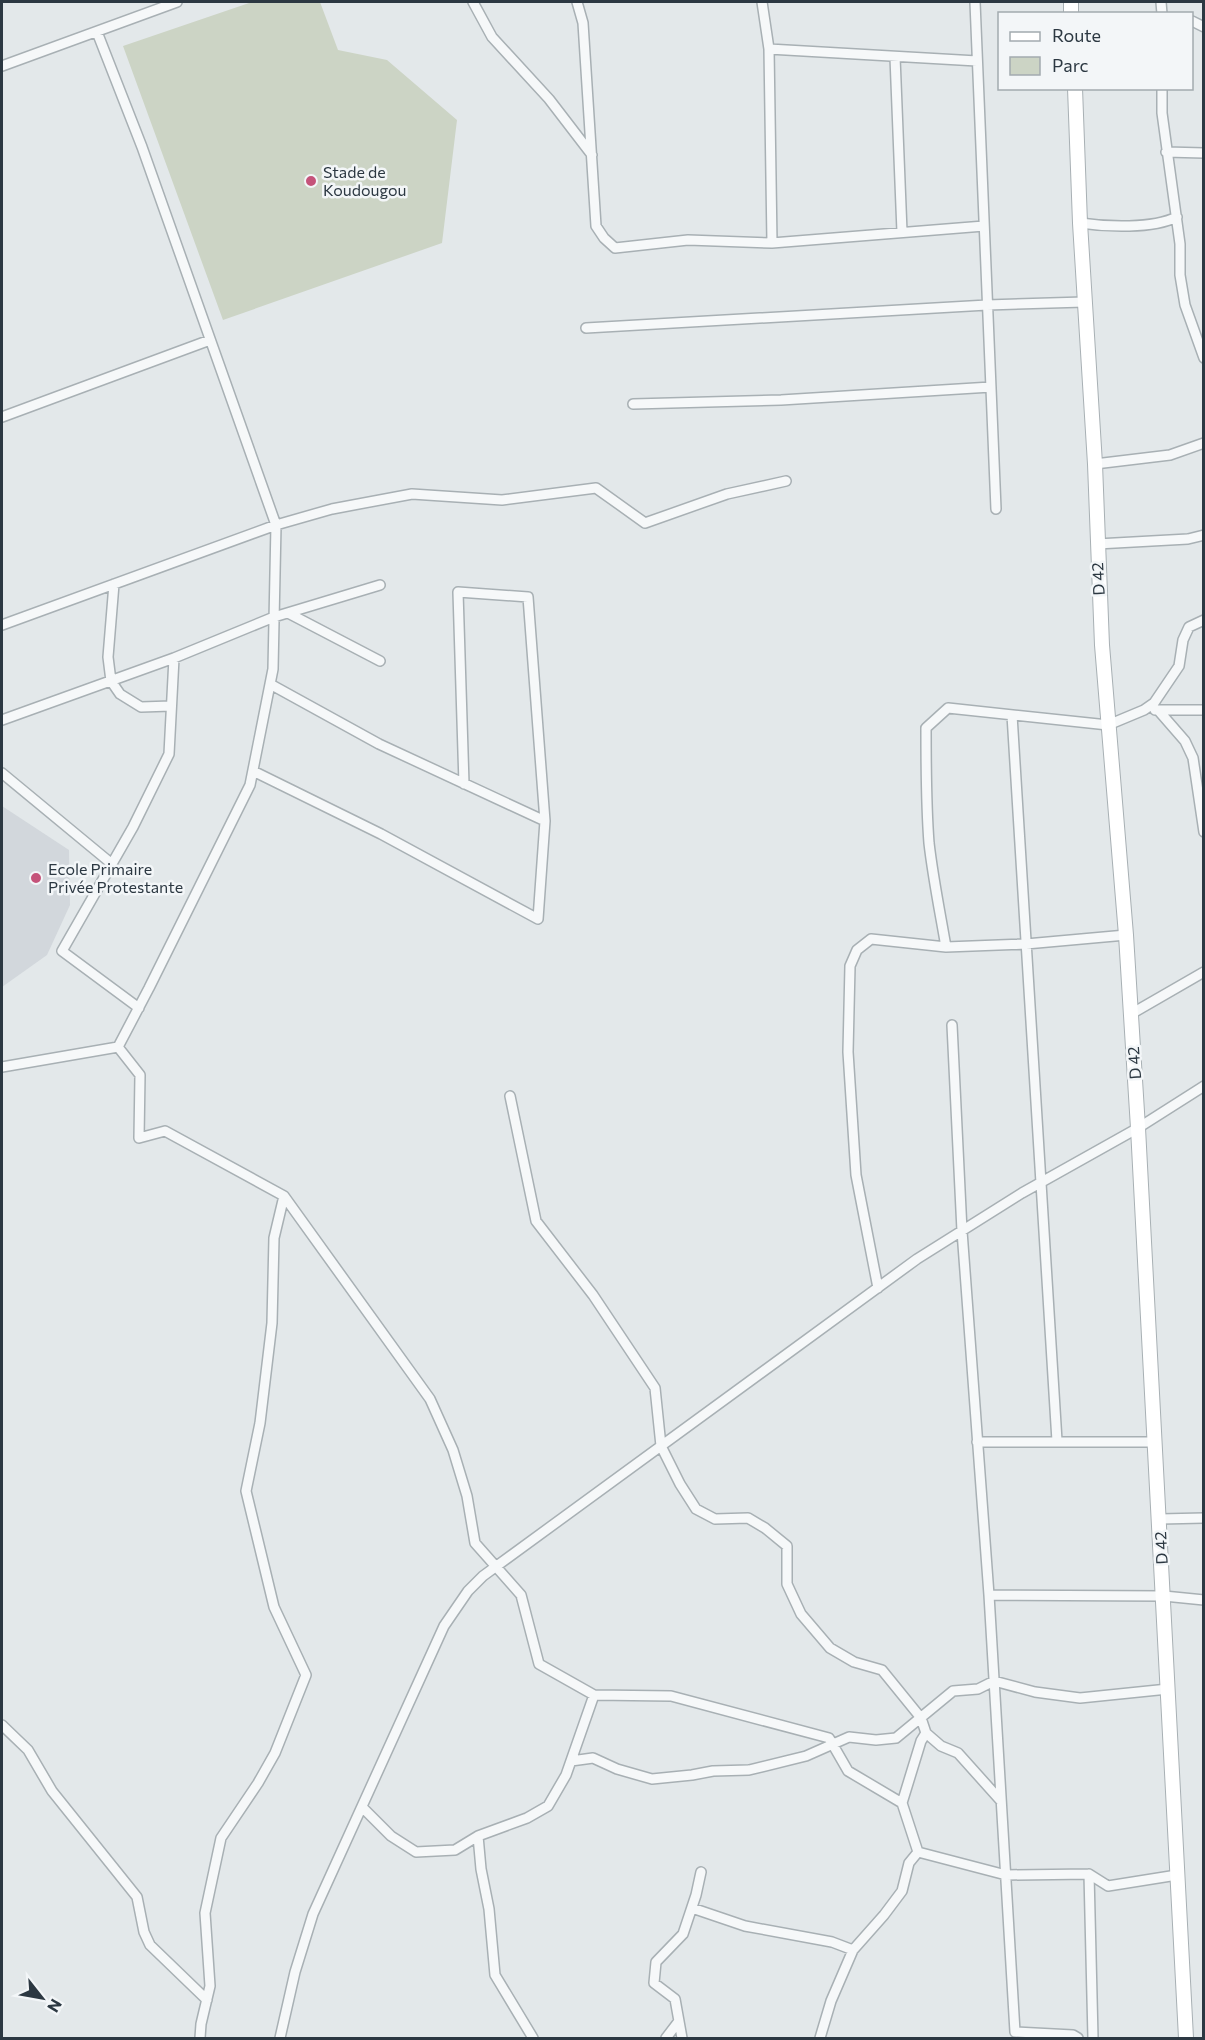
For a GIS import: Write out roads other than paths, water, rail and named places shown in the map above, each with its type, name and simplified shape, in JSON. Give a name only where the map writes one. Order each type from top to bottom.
[{"type":"street","points":[[2,66],[177,2]]},
{"type":"street","points":[[473,2],[492,37],[549,99],[593,156]]},
{"type":"street","points":[[577,2],[583,23],[596,226],[615,248],[688,240],[772,243],[984,226]]},
{"type":"street","points":[[762,2],[769,49],[772,243]]},
{"type":"street","points":[[975,2],[996,510]]},
{"type":"street","points":[[98,32],[142,147],[276,525],[273,669],[250,785],[118,1047]]},
{"type":"street","points":[[769,49],[977,61]]},
{"type":"street","points":[[895,57],[902,232]]},
{"type":"street","name":"D 42","points":[[1075,90],[1084,302],[1095,464],[1097,544],[1108,725],[1126,935],[1156,1442],[1186,2038]]},
{"type":"street","points":[[1162,90],[1166,152],[1177,217],[1185,305],[1203,358]]},
{"type":"street","points":[[1166,152],[1203,153]]},
{"type":"street","points":[[1080,223],[1112,227],[1168,221],[1177,217]]},
{"type":"street","points":[[586,328],[987,305],[1084,302]]},
{"type":"street","points":[[2,417],[210,340]]},
{"type":"street","points":[[633,404],[781,400],[991,387]]},
{"type":"street","points":[[1095,464],[1170,455],[1203,443]]},
{"type":"street","points":[[2,625],[276,525],[332,509],[412,494],[502,500],[596,488],[645,523],[727,494],[786,481]]},
{"type":"street","points":[[1097,544],[1188,539],[1203,535]]},
{"type":"street","points":[[114,584],[108,657],[111,681],[120,694],[141,707],[171,706]]},
{"type":"street","points":[[2,720],[174,658],[274,617],[380,585]]},
{"type":"street","points":[[253,771],[381,834],[538,919],[545,821],[528,597],[458,592],[464,784]]},
{"type":"street","points":[[288,613],[380,661]]},
{"type":"street","points":[[946,947],[929,842],[926,801],[926,728],[948,708],[1108,725],[1144,710],[1154,703],[1179,666],[1183,640],[1189,627],[1203,620]]},
{"type":"street","points":[[138,1008],[62,951],[133,827],[168,754],[174,658]]},
{"type":"street","points":[[270,684],[379,744],[545,821]]},
{"type":"street","points":[[1144,710],[1203,710]]},
{"type":"street","points":[[1158,710],[1185,741],[1193,758],[1203,832]]},
{"type":"street","points":[[1012,715],[1057,1441]]},
{"type":"street","points":[[2,773],[112,864]]},
{"type":"street","points":[[878,1288],[856,1175],[848,1052],[850,966],[857,950],[871,939],[946,947],[1026,944],[1126,935]]},
{"type":"street","points":[[1131,1014],[1203,972]]},
{"type":"street","points":[[951,1025],[962,1231],[989,1595],[1015,2032],[1073,2035],[1078,2038]]},
{"type":"street","points":[[2,1067],[118,1047]]},
{"type":"street","points":[[118,1047],[140,1075],[139,1138],[165,1131],[284,1196],[430,1399],[453,1450],[466,1496],[475,1543],[521,1595],[539,1664],[594,1695],[671,1696],[829,1738],[848,1771],[902,1803]]},
{"type":"street","points":[[280,2038],[295,1972],[313,1914],[444,1626],[468,1591],[495,1567],[917,1259],[1041,1182],[1138,1128],[1203,1086]]},
{"type":"street","points":[[510,1096],[536,1221],[593,1295],[655,1388],[661,1446],[680,1484],[696,1509],[715,1519],[748,1518],[787,1546],[787,1584],[801,1614],[830,1648],[854,1662],[882,1670],[921,1718],[926,1732],[941,1746],[958,1752],[1001,1801]]},
{"type":"street","points":[[200,2038],[210,1986],[205,1913],[221,1838],[275,1753],[306,1675],[274,1607],[246,1491],[260,1423],[272,1323],[274,1238],[284,1196]]},
{"type":"street","points":[[978,1442],[1156,1442]]},
{"type":"street","points":[[1160,1520],[1203,1518]]},
{"type":"street","points":[[989,1595],[1164,1596],[1203,1600]]},
{"type":"street","points":[[571,1761],[592,1758],[617,1769],[652,1779],[713,1771],[749,1770],[806,1756],[849,1737],[876,1740],[896,1738],[953,1691],[978,1689],[994,1681],[1035,1692],[1080,1698],[1168,1689]]},
{"type":"street","points":[[362,1807],[391,1836],[416,1852],[455,1850],[478,1836],[527,1818],[548,1806],[566,1775],[594,1695]]},
{"type":"street","points":[[2,1725],[28,1750],[52,1791],[137,1897],[144,1932],[150,1945],[207,2000]]},
{"type":"street","points":[[918,1852],[902,1803],[921,1741],[926,1732]]},
{"type":"street","points":[[478,1836],[481,1869],[489,1909],[495,1975],[533,2038]]},
{"type":"street","points":[[918,1852],[1006,1875],[1089,1874],[1108,1886],[1177,1875]]},
{"type":"street","points":[[820,2038],[831,2001],[853,1950],[902,1891],[909,1863],[918,1852]]},
{"type":"street","points":[[682,2038],[675,1999],[654,1983],[656,1962],[683,1934],[701,1872]]},
{"type":"street","points":[[1089,1874],[1093,2038]]},
{"type":"street","points":[[692,1908],[745,1926],[832,1942],[853,1950]]},
{"type":"street","points":[[666,2038],[679,2021]]},
{"type":"place","name":"Stade de Koudougou","points":[[311,181]]},
{"type":"place","name":"Ecole Primaire Privée Protestante","points":[[36,878]]}]
